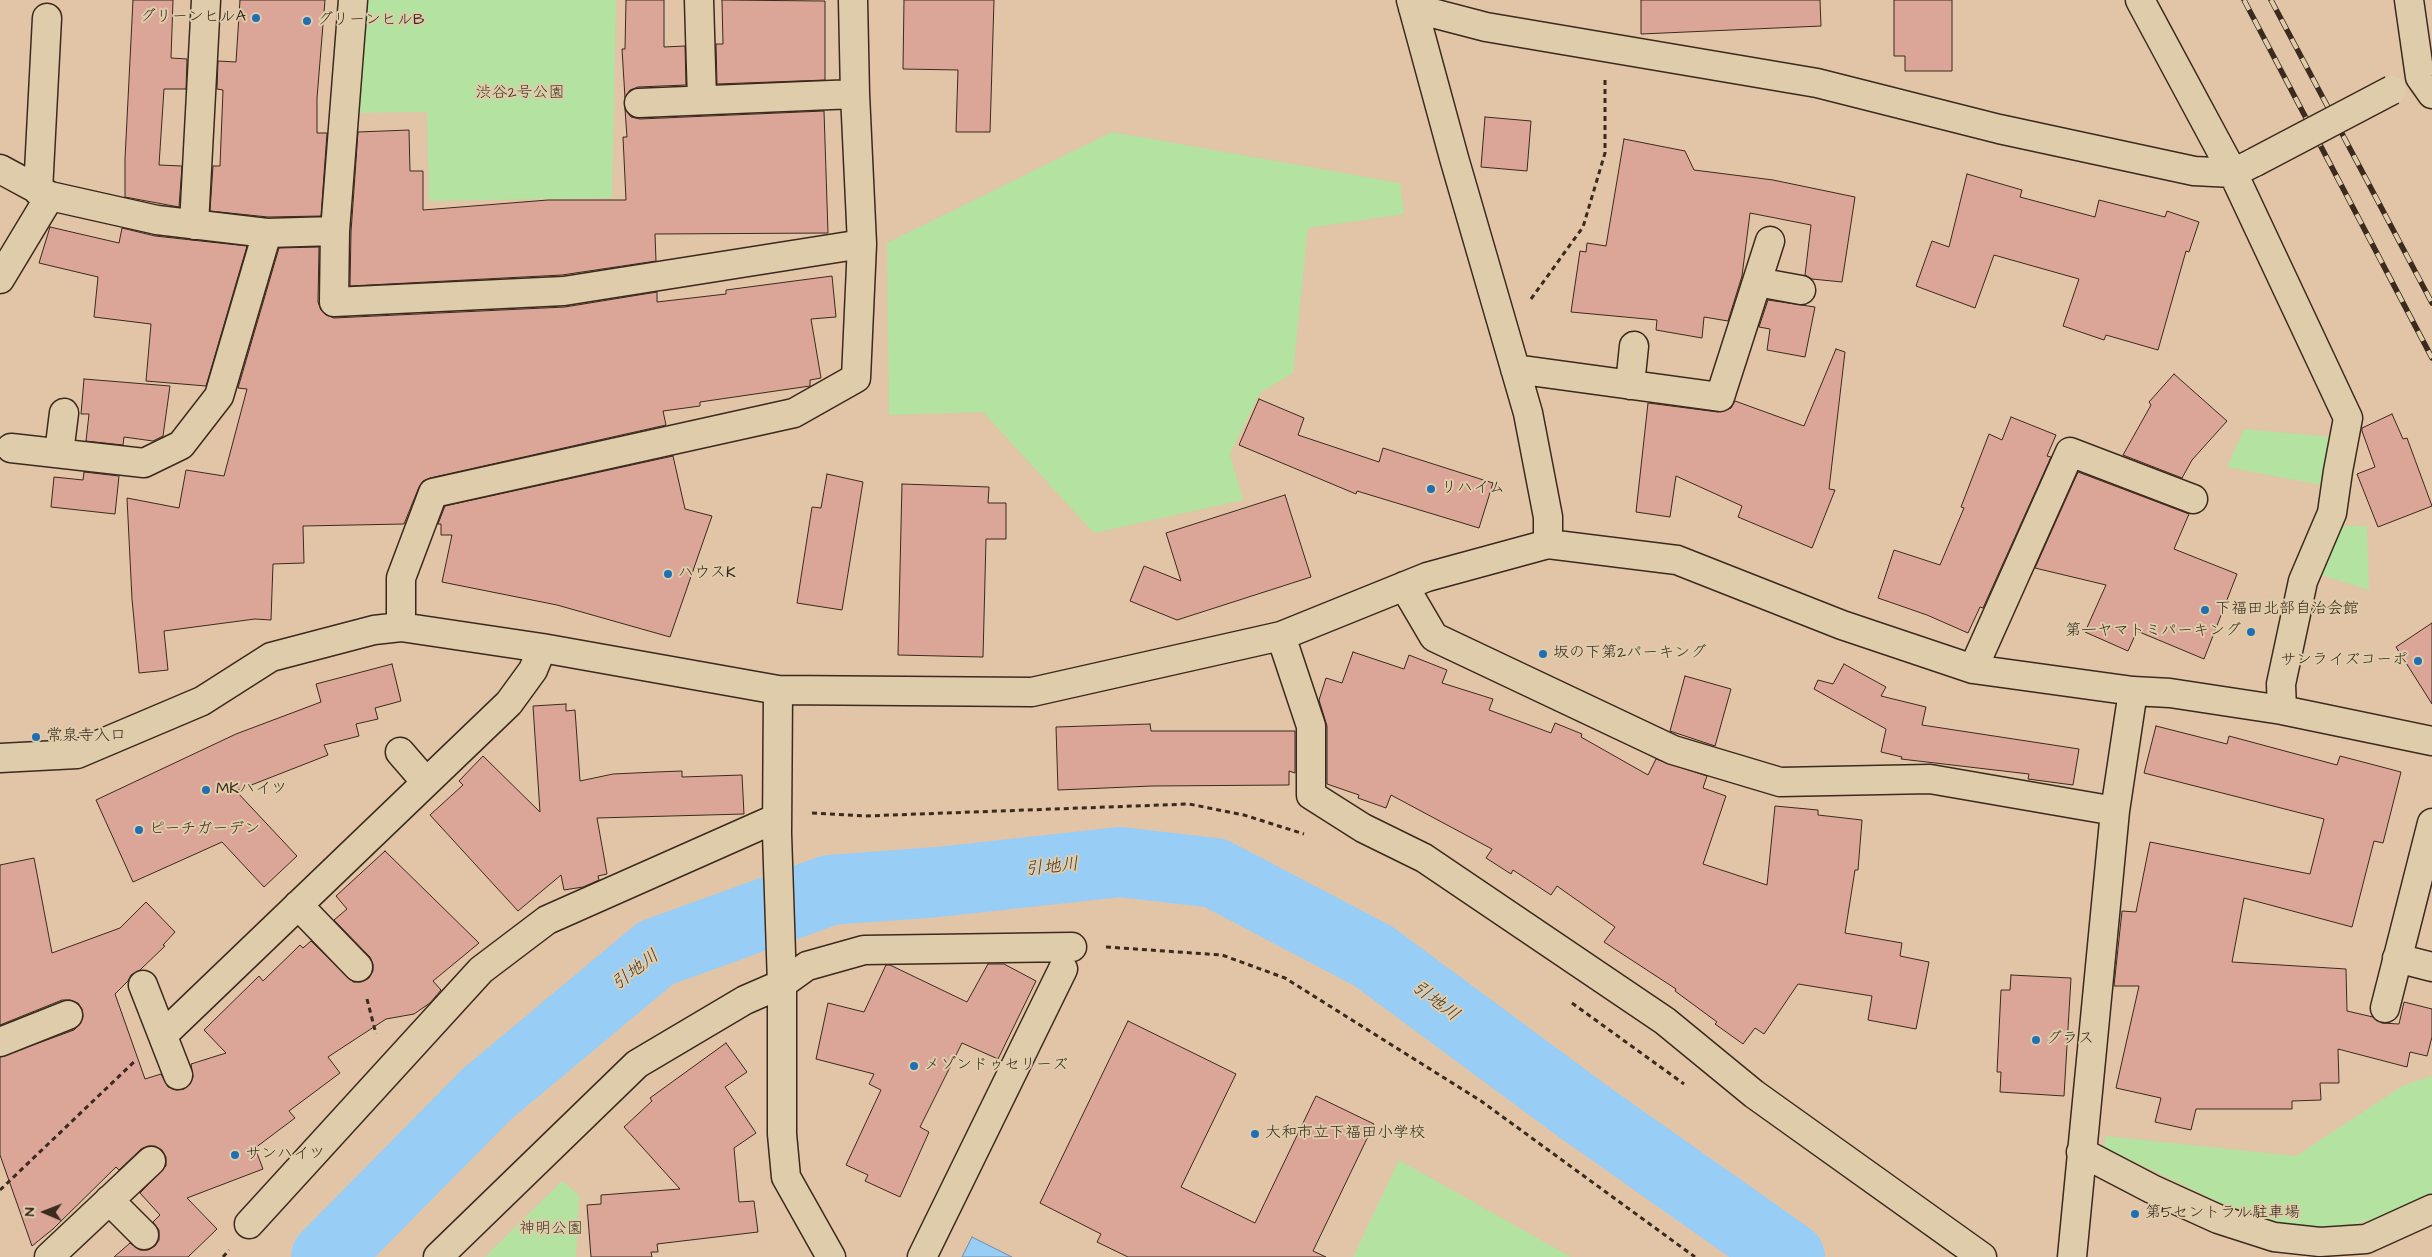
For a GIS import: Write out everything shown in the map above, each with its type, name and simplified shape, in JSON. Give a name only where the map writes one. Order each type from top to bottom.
[{"type":"street","points":[[194,226],[206,0]]},
{"type":"street","points":[[353,0],[335,231],[334,302],[564,291],[862,244]]},
{"type":"street","points":[[699,0],[702,100]]},
{"type":"street","points":[[401,627],[402,578],[434,493],[794,413],[856,378],[862,244],[853,0]]},
{"type":"street","points":[[2140,0],[2244,167],[2348,418],[2332,513],[2303,581],[2281,684],[2282,710]]},
{"type":"street","points":[[1412,4],[1486,27],[1817,83],[2017,133],[2194,171],[2244,167],[2392,90],[2426,86],[2409,0]]},
{"type":"street","points":[[1412,4],[1528,413],[1548,517],[1548,544]]},
{"type":"street","points":[[0,279],[44,193],[48,18]]},
{"type":"street","points":[[639,103],[855,94]]},
{"type":"street","points":[[0,169],[44,193],[157,220],[194,226],[267,233],[335,231]]},
{"type":"street","points":[[11,448],[144,463],[181,446],[219,396],[267,233]]},
{"type":"street","points":[[1515,369],[1720,397],[1770,241]]},
{"type":"street","points":[[1757,282],[1801,290]]},
{"type":"street","points":[[1630,385],[1634,346]]},
{"type":"street","points":[[59,453],[64,413]]},
{"type":"street","points":[[1973,669],[2070,452],[2192,499]]},
{"type":"street","points":[[0,758],[78,754],[202,701],[271,657],[374,630],[401,627],[542,648],[778,690],[1032,692],[1281,636],[1427,577],[1548,544],[1677,560],[1842,625],[1973,669],[2133,691],[2170,693],[2282,710],[2432,741]]},
{"type":"street","points":[[1404,586],[1434,637],[1673,750],[1780,782],[1930,778],[2115,812]]},
{"type":"street","points":[[1281,636],[1311,726],[1311,795],[1363,828],[1424,858],[1665,1021],[1754,1094],[1982,1257]]},
{"type":"street","points":[[163,1035],[509,703],[534,670],[542,648]]},
{"type":"street","points":[[778,690],[777,826],[781,973],[782,1134],[786,1177],[831,1257]]},
{"type":"street","points":[[2072,1257],[2115,812],[2133,691]]},
{"type":"street","points":[[400,752],[426,782]]},
{"type":"street","points":[[2385,1008],[2432,823]]},
{"type":"street","points":[[249,1224],[481,970],[547,920],[777,826]]},
{"type":"street","points":[[298,905],[358,967]]},
{"type":"street","points":[[438,1257],[637,1064],[745,1000],[781,973],[864,950],[1067,958],[922,1257]]},
{"type":"street","points":[[2397,958],[2432,967]]},
{"type":"street","points":[[144,985],[178,1075]]},
{"type":"street","points":[[0,1042],[68,1015]]},
{"type":"street","points":[[2081,1152],[2152,1190],[2218,1219],[2274,1237],[2370,1248],[2432,1208]]},
{"type":"street","points":[[49,1257],[151,1161]]},
{"type":"street","points":[[109,1200],[144,1235]]},
{"type":"path","points":[[1505,336],[1583,227],[1605,154],[1604,47]]},
{"type":"path","points":[[777,826],[801,813],[865,816],[1189,804],[1244,815],[1307,835]]},
{"type":"path","points":[[1067,958],[1222,955],[1285,978],[1481,1101],[1695,1257]]},
{"type":"path","points":[[358,967],[378,1039]]},
{"type":"path","points":[[1566,998],[1685,1085]]},
{"type":"path","points":[[0,1190],[163,1035]]},
{"type":"green space","name":"渋谷2号公園","points":[[367,0],[616,0],[612,198],[429,201],[427,112],[360,113]]},
{"type":"green space","points":[[1112,132],[1400,183],[1404,214],[1308,228],[1293,373],[1260,393],[1230,454],[1243,500],[1094,533],[983,412],[889,415],[887,243]]},
{"type":"green space","points":[[2244,429],[2331,437],[2321,485],[2227,467]]},
{"type":"green space","points":[[2339,526],[2367,526],[2369,590],[2321,575]]},
{"type":"green space","points":[[2432,1076],[2432,1194],[2383,1217],[2337,1228],[2278,1223],[2221,1203],[2104,1147],[2106,1136],[2296,1156],[2404,1085]]},
{"type":"green space","points":[[1399,1160],[1571,1257],[1353,1257]]},
{"type":"green space","name":"神明公園","points":[[562,1181],[579,1195],[576,1257],[485,1257]]},
{"type":"water","points":[[972,1237],[1012,1257],[962,1257]]},
{"type":"building","points":[[133,0],[173,0],[171,58],[187,59],[186,89],[164,89],[159,165],[182,166],[179,207],[125,197],[125,159]]},
{"type":"building","points":[[240,0],[325,0],[317,98],[317,133],[327,133],[321,216],[268,217],[210,211],[213,166],[220,166],[223,90],[217,89],[218,61],[236,62]]},
{"type":"building","points":[[626,0],[664,0],[664,47],[685,46],[686,85],[638,87],[630,90],[625,98],[622,49],[625,49]]},
{"type":"building","points":[[722,0],[825,1],[825,80],[717,84],[716,44],[723,44]]},
{"type":"building","points":[[904,0],[994,0],[990,132],[956,132],[958,70],[903,69]]},
{"type":"building","points":[[1641,0],[1820,0],[1821,26],[1641,34]]},
{"type":"building","points":[[1894,0],[1952,0],[1952,71],[1905,71],[1905,56],[1894,56]]},
{"type":"building","points":[[625,109],[631,117],[640,119],[824,111],[828,233],[655,234],[656,261],[562,275],[350,286],[351,232],[358,132],[409,130],[410,171],[423,171],[423,210],[548,200],[626,200],[623,137],[627,137]]},
{"type":"building","points":[[1485,117],[1531,121],[1527,171],[1481,167]]},
{"type":"building","points":[[1624,139],[1685,151],[1694,170],[1773,180],[1855,197],[1842,282],[1812,279],[1805,275],[1811,225],[1750,213],[1742,276],[1728,321],[1704,317],[1702,338],[1656,330],[1657,320],[1571,312],[1580,251],[1586,252],[1587,243],[1606,246]]},
{"type":"building","points":[[1967,174],[2022,190],[2020,197],[2095,217],[2099,200],[2165,217],[2167,211],[2199,222],[2189,252],[2186,251],[2158,350],[2106,335],[2104,340],[2063,326],[2079,279],[1994,255],[1975,308],[1916,286],[1932,241],[1949,247]]},
{"type":"building","points":[[50,227],[119,243],[122,228],[155,236],[247,246],[206,386],[146,381],[151,324],[94,317],[98,277],[39,263]]},
{"type":"building","points":[[319,247],[318,302],[321,310],[326,315],[334,318],[565,307],[657,292],[657,302],[726,294],[726,290],[832,276],[836,317],[811,319],[821,378],[810,380],[810,386],[700,402],[700,406],[663,411],[666,425],[430,478],[423,481],[419,487],[404,524],[303,526],[304,563],[273,564],[271,620],[255,619],[164,631],[168,670],[139,673],[132,599],[127,498],[179,508],[186,470],[224,476],[247,389],[238,388],[279,248]]},
{"type":"building","points":[[1768,300],[1815,307],[1805,357],[1767,350],[1770,329],[1759,327]]},
{"type":"building","points":[[1836,349],[1845,352],[1829,489],[1835,490],[1812,548],[1738,517],[1742,506],[1676,476],[1670,517],[1636,512],[1648,403],[1718,412],[1731,408],[1735,401],[1804,426]]},
{"type":"building","points":[[2174,374],[2227,421],[2192,460],[2182,478],[2123,455],[2151,405],[2149,402]]},
{"type":"building","points":[[84,379],[170,386],[163,436],[153,441],[124,437],[123,445],[86,441],[89,414],[81,414]]},
{"type":"building","points":[[1259,399],[1304,418],[1298,435],[1379,462],[1383,448],[1493,483],[1479,528],[1357,491],[1356,494],[1239,445]]},
{"type":"building","points":[[2392,414],[2403,439],[2407,438],[2432,506],[2378,527],[2357,474],[2375,467],[2362,428]]},
{"type":"building","points":[[2011,417],[2056,435],[2047,456],[2051,457],[1983,608],[1980,607],[1968,633],[1927,615],[1878,598],[1894,550],[1940,565],[1964,508],[1961,507],[1989,434],[2002,440]]},
{"type":"building","points":[[673,456],[685,509],[712,516],[670,637],[557,605],[442,582],[452,535],[441,535],[441,524],[438,524],[445,506]]},
{"type":"building","points":[[84,472],[119,476],[115,514],[51,507],[54,477],[83,480]]},
{"type":"building","points":[[2078,472],[2189,514],[2174,549],[2237,574],[2204,659],[2137,631],[2128,651],[2085,632],[2106,585],[2035,568]]},
{"type":"building","points":[[827,474],[863,482],[842,610],[797,603],[812,507],[821,508]]},
{"type":"building","points":[[902,484],[989,487],[988,503],[1006,503],[1006,539],[986,539],[983,657],[898,655]]},
{"type":"building","points":[[1285,495],[1311,577],[1177,620],[1130,601],[1144,566],[1181,581],[1166,533]]},
{"type":"building","name":"サンライズコーポ","points":[[2432,623],[2432,704],[2396,647]]},
{"type":"building","points":[[1353,652],[1404,669],[1409,655],[1447,670],[1442,683],[1493,699],[1489,710],[1551,733],[1555,723],[1582,734],[1581,737],[1648,775],[1656,759],[1707,776],[1703,788],[1726,796],[1703,864],[1767,885],[1775,806],[1818,810],[1818,815],[1862,820],[1858,870],[1855,870],[1845,933],[1902,943],[1900,956],[1929,962],[1916,1029],[1868,1020],[1872,996],[1798,984],[1764,1034],[1755,1028],[1743,1044],[1715,1024],[1717,1022],[1675,991],[1676,989],[1604,942],[1615,927],[1557,886],[1551,895],[1513,870],[1511,874],[1486,858],[1492,849],[1391,795],[1386,808],[1358,798],[1359,795],[1327,784],[1327,726],[1319,700],[1326,678],[1342,683]]},
{"type":"building","points":[[392,664],[401,701],[375,708],[378,719],[356,724],[359,736],[324,745],[328,755],[236,791],[297,856],[264,887],[222,842],[133,882],[96,800],[236,734],[321,702],[316,684]]},
{"type":"building","points":[[1844,664],[1886,687],[1881,696],[1926,707],[1922,725],[2079,749],[2073,785],[2028,779],[2029,774],[1901,759],[1902,757],[1881,752],[1886,729],[1814,689],[1818,680],[1833,684]]},
{"type":"building","points":[[1685,676],[1731,689],[1715,746],[1670,731]]},
{"type":"building","points":[[566,704],[566,711],[575,710],[580,781],[613,774],[682,771],[682,777],[742,775],[744,814],[597,818],[607,874],[598,876],[599,880],[583,887],[564,890],[561,875],[518,911],[430,815],[463,785],[459,781],[483,756],[540,812],[533,706]]},
{"type":"building","points":[[1150,724],[1151,731],[1295,731],[1295,773],[1289,771],[1289,785],[1152,786],[1058,790],[1056,727]]},
{"type":"building","points":[[2156,726],[2227,744],[2229,736],[2337,765],[2340,756],[2401,772],[2383,843],[2374,841],[2352,927],[2244,898],[2232,962],[2346,969],[2347,1011],[2373,1017],[2382,1023],[2399,1024],[2404,1002],[2432,1009],[2432,1037],[2427,1056],[2410,1052],[2407,1067],[2338,1049],[2339,1083],[2320,1083],[2321,1100],[2292,1101],[2292,1109],[2196,1109],[2191,1130],[2155,1122],[2161,1098],[2116,1088],[2139,986],[2114,986],[2122,911],[2136,912],[2150,842],[2310,874],[2324,819],[2144,773]]},
{"type":"building","points":[[385,851],[479,943],[433,981],[441,990],[430,1003],[414,1014],[386,1019],[328,1057],[340,1073],[289,1111],[295,1118],[255,1148],[263,1169],[187,1198],[217,1229],[188,1257],[114,1257],[130,1243],[140,1250],[148,1250],[155,1246],[159,1240],[159,1230],[153,1222],[160,1215],[140,1193],[166,1166],[166,1157],[162,1150],[155,1146],[141,1149],[119,1170],[116,1167],[53,1229],[32,1246],[0,1155],[0,1057],[74,1030],[80,1024],[83,1017],[82,1009],[78,1003],[62,1000],[0,1025],[0,865],[34,858],[52,953],[120,928],[146,902],[175,932],[163,945],[165,946],[140,970],[131,975],[128,981],[115,994],[145,1079],[161,1074],[168,1087],[176,1090],[184,1089],[190,1084],[193,1077],[191,1064],[226,1053],[204,1030],[259,976],[263,981],[300,945],[303,948],[311,941],[353,982],[361,982],[369,978],[373,971],[370,957],[334,920],[347,909],[336,896]]},
{"type":"building","points":[[988,964],[1004,964],[1036,981],[998,1059],[962,1043],[920,1127],[929,1132],[900,1197],[865,1181],[868,1175],[846,1165],[881,1090],[869,1084],[874,1074],[816,1059],[828,1003],[864,1012],[886,965],[890,965],[967,1002]]},
{"type":"building","name":"グラス","points":[[2011,975],[2071,978],[2064,1096],[2000,1092],[2001,1072],[1997,1072],[2001,990],[2010,990]]},
{"type":"building","points":[[1128,1021],[1236,1074],[1181,1187],[1255,1223],[1316,1096],[1374,1124],[1313,1251],[1326,1257],[1128,1257],[1097,1242],[1101,1234],[1040,1203]]},
{"type":"building","points":[[726,1043],[747,1072],[725,1087],[756,1133],[734,1148],[739,1202],[754,1201],[758,1232],[657,1244],[658,1252],[651,1252],[652,1257],[591,1257],[587,1205],[601,1204],[601,1195],[680,1189],[624,1127],[652,1101],[650,1098]]},
{"type":"waterway","name":"引地川","points":[[326,1257],[487,1094],[656,953],[830,890],[938,882],[1120,862],[1215,873],[1373,956],[1584,1112],[1790,1257]]},
{"type":"railway","points":[[2244,0],[2432,358]]},
{"type":"railway","points":[[2271,0],[2432,303]]},
{"type":"place","name":"グリーンヒルA","points":[[256,18]]},
{"type":"place","name":"グリーンヒルB","points":[[307,21]]},
{"type":"place","name":"リハイム","points":[[1431,489]]},
{"type":"place","name":"ハウスK","points":[[668,574]]},
{"type":"place","name":"下福田北部自治会館","points":[[2205,610]]},
{"type":"place","name":"第一ヤマトミパーキング","points":[[2251,632]]},
{"type":"place","name":"坂の下第2パーキング","points":[[1543,654]]},
{"type":"place","name":"サンライズコーポ","points":[[2418,661]]},
{"type":"place","name":"常泉寺入口","points":[[36,737]]},
{"type":"place","name":"MKハイツ","points":[[206,790]]},
{"type":"place","name":"ピーチガーデン","points":[[139,830]]},
{"type":"place","name":"グラス","points":[[2036,1040]]},
{"type":"place","name":"メゾンドゥセリーズ","points":[[914,1066]]},
{"type":"place","name":"大和市立下福田小学校","points":[[1255,1134]]},
{"type":"place","name":"サンハイツ","points":[[235,1155]]},
{"type":"place","name":"第5セントラル駐車場","points":[[2135,1214]]}]
